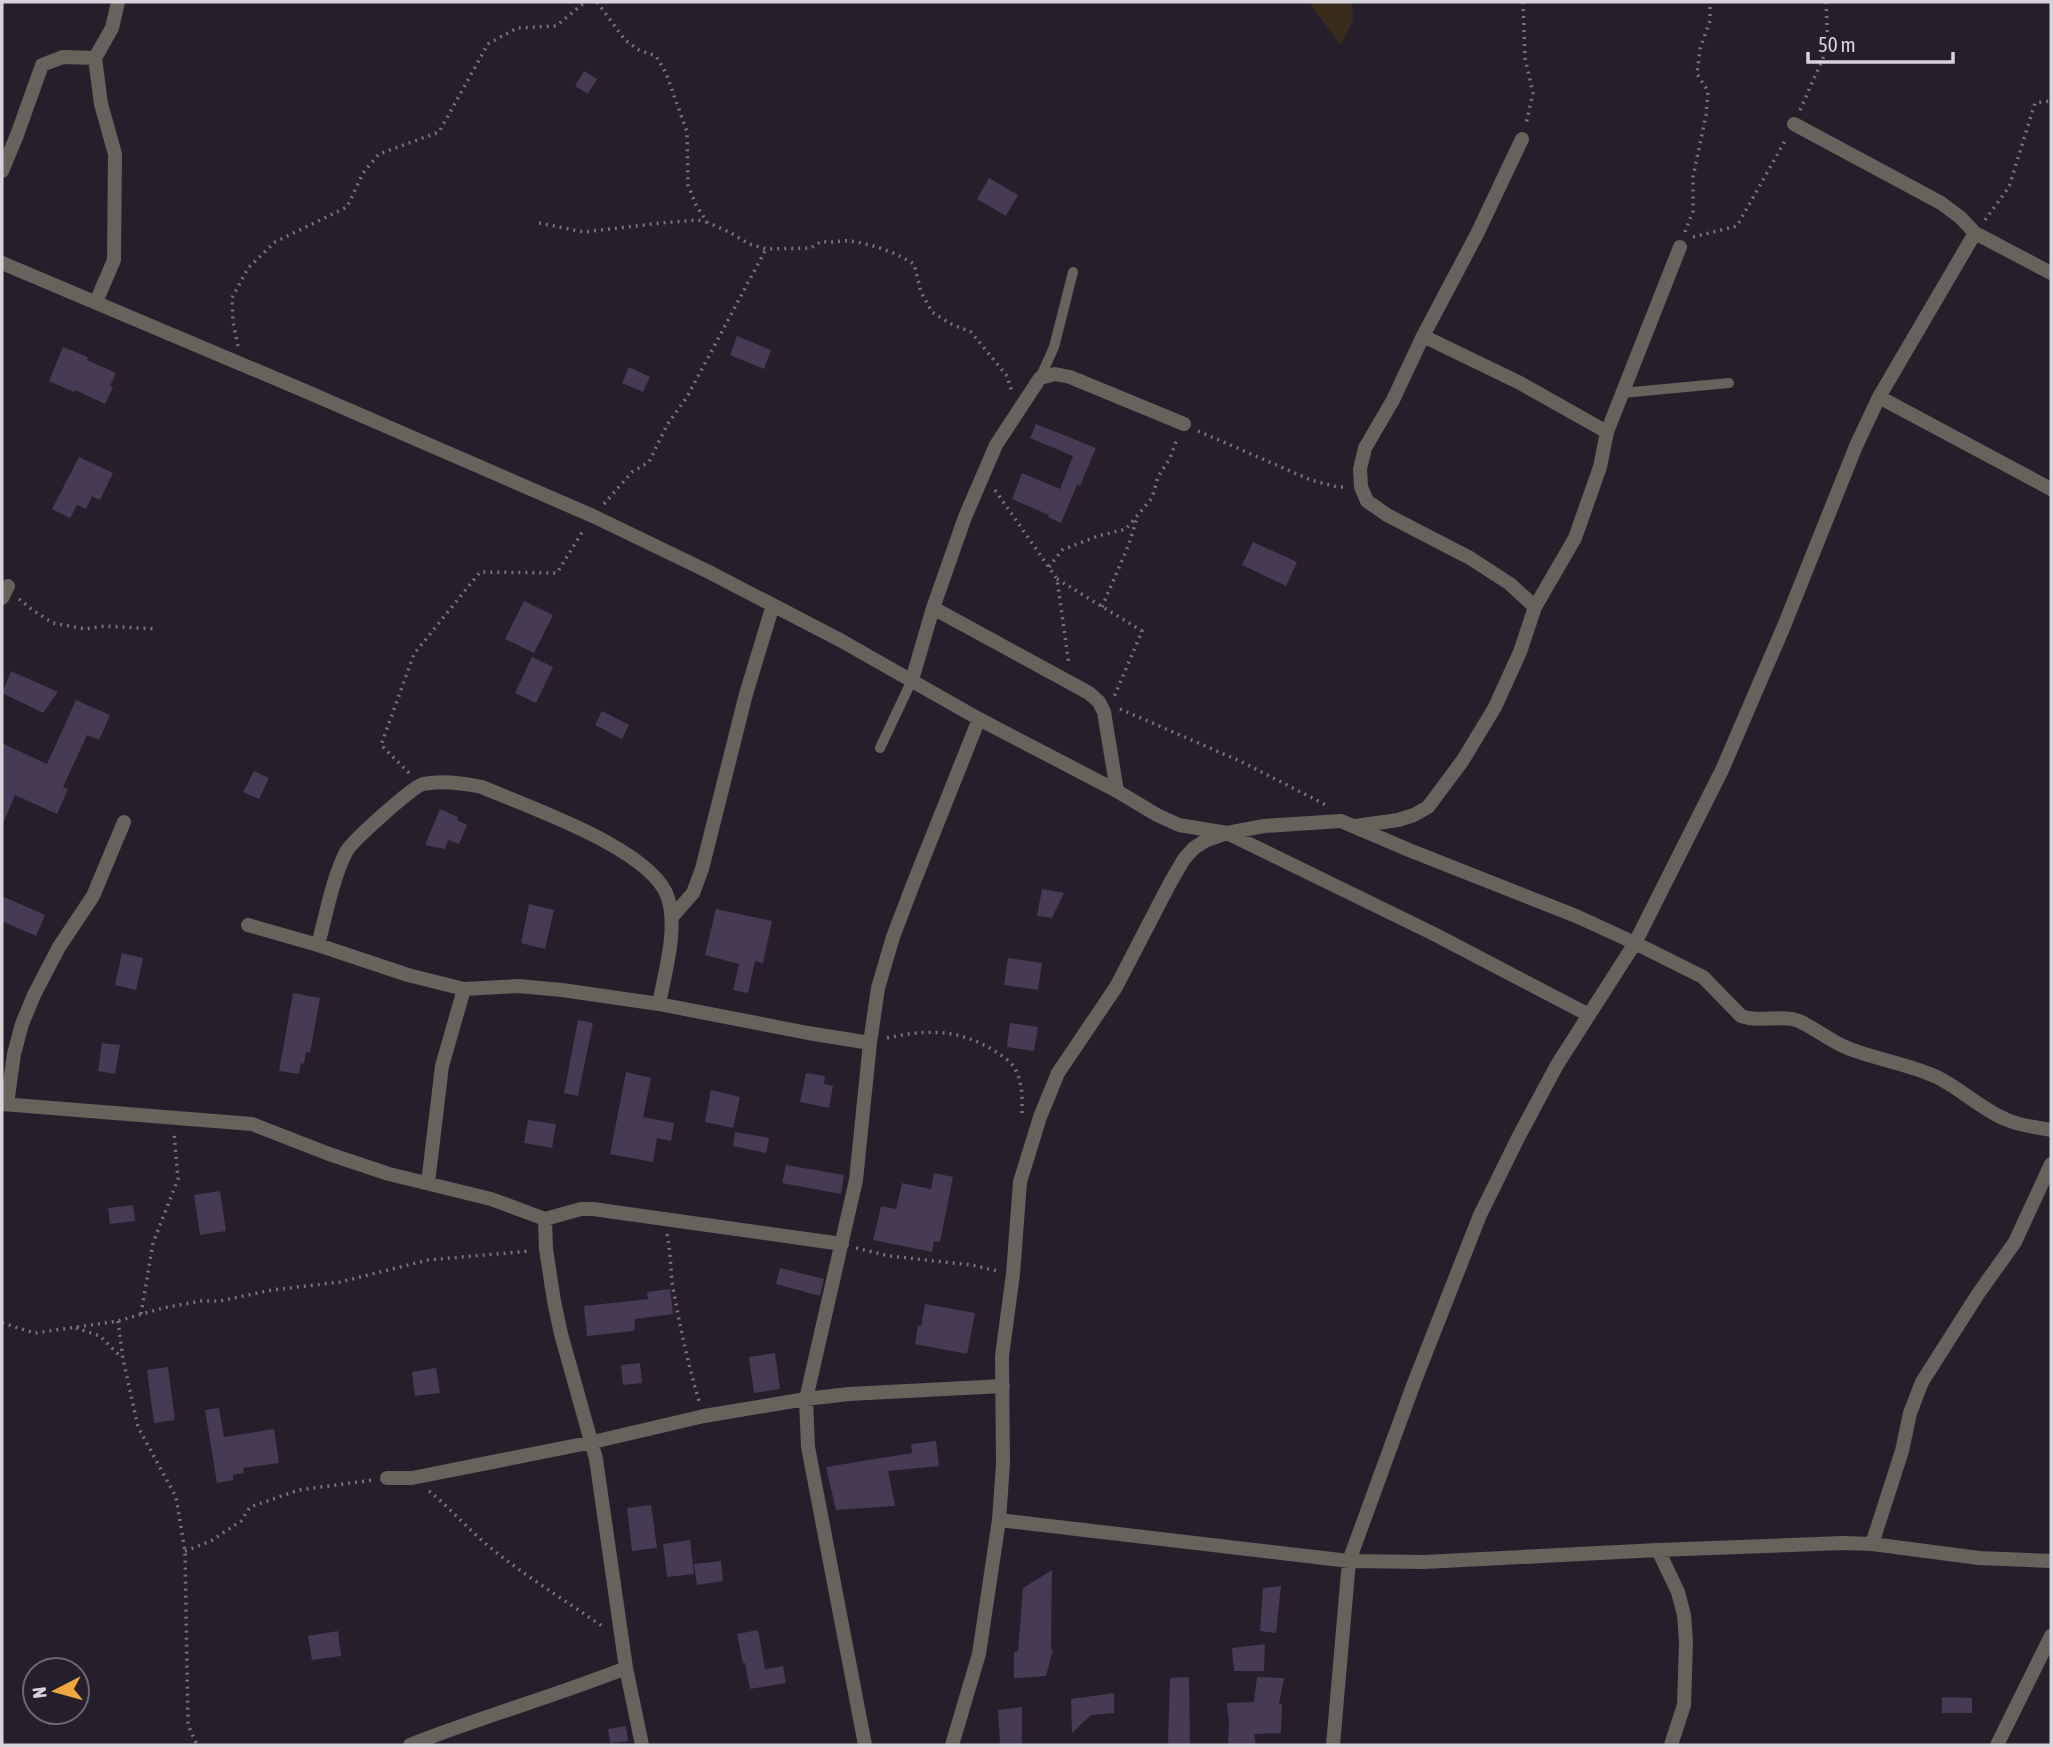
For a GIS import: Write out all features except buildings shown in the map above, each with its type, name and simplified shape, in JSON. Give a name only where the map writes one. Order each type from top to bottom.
[{"type":"street","points":[[96,302],[114,260],[116,154],[101,104],[95,58],[112,28],[118,2]]},
{"type":"street","points":[[2,171],[18,135],[42,65],[63,57],[95,58]]},
{"type":"street","points":[[1794,124],[1941,203],[1975,233],[2051,273]]},
{"type":"street","points":[[1522,139],[1393,400],[1365,448],[1360,469],[1361,487],[1367,501],[1387,515],[1480,565],[1510,584],[1535,607]]},
{"type":"street","points":[[1333,1745],[1349,1561],[1414,1383],[1480,1215],[1558,1065],[1635,943],[1727,758],[1784,626],[1856,446],[1879,397],[1975,233]]},
{"type":"street","points":[[952,1745],[979,1654],[999,1520],[1003,1464],[1002,1356],[1013,1275],[1020,1182],[1040,1117],[1058,1073],[1116,987],[1184,859],[1194,848],[1227,833],[1274,825],[1398,820],[1414,816],[1428,807],[1463,760],[1495,707],[1520,652],[1535,607],[1575,538],[1600,467],[1607,432],[1680,247]]},
{"type":"street","points":[[2,263],[593,516],[773,605],[1157,815],[1179,825],[1227,833],[1590,1014]]},
{"type":"street","points":[[1423,336],[1520,383],[1607,432]]},
{"type":"street","points":[[912,680],[957,538],[983,474],[996,445],[1041,378],[1055,374],[1070,377],[1184,424]]},
{"type":"street","points":[[1879,397],[2051,489]]},
{"type":"street","points":[[672,916],[693,893],[702,869],[746,694],[773,605]]},
{"type":"street","points":[[933,608],[1072,684],[1099,702],[1104,712],[1117,791]]},
{"type":"street","points":[[865,1745],[808,1447],[806,1399],[856,1180],[878,988],[893,937],[979,719]]},
{"type":"street","points":[[318,945],[347,850],[352,843],[420,785],[444,782],[482,788],[597,836],[626,853],[663,886],[672,916],[659,1004]]},
{"type":"street","points":[[124,822],[93,896],[59,947],[26,1014],[4,1104],[252,1124],[365,1166],[491,1199],[545,1219],[581,1209],[593,1209],[842,1244]]},
{"type":"street","points":[[1347,823],[1576,916],[1635,943],[1703,977],[1741,1016],[1749,1020],[1791,1018],[1847,1048],[1937,1077],[2007,1120],[2023,1126],[2051,1130]]},
{"type":"street","points":[[248,925],[408,975],[464,989],[538,987],[659,1004],[870,1043]]},
{"type":"street","points":[[428,1183],[442,1066],[464,989]]},
{"type":"street","points":[[1872,1544],[1902,1451],[1910,1413],[1922,1382],[2015,1241],[2051,1164]]},
{"type":"street","points":[[545,1219],[546,1249],[561,1334],[593,1442],[626,1668],[642,1745]]},
{"type":"street","points":[[387,1478],[412,1478],[593,1442],[704,1416],[760,1409],[806,1399],[849,1394],[1003,1386]]},
{"type":"street","points":[[999,1520],[1349,1561],[1424,1562],[1658,1549],[1872,1544],[1979,1558],[2051,1561]]},
{"type":"street","points":[[1658,1549],[1678,1591],[1684,1615],[1686,1642],[1684,1706],[1671,1745]]},
{"type":"street","points":[[1997,1745],[2051,1636]]},
{"type":"street","points":[[410,1745],[626,1668]]},
{"type":"lane","points":[[1041,378],[1054,347],[1073,272]]},
{"type":"lane","points":[[1622,393],[1729,383]]},
{"type":"lane","points":[[880,748],[912,680]]},
{"type":"path","points":[[243,365],[233,322],[232,298],[248,268],[275,242],[347,207],[363,173],[379,154],[439,132],[488,44],[517,28],[556,26],[585,2]]},
{"type":"path","points":[[597,2],[625,40],[639,50],[656,56],[667,73],[687,132],[688,186],[707,222]]},
{"type":"path","points":[[1522,139],[1533,93],[1525,58],[1523,2]]},
{"type":"path","points":[[1680,247],[1693,211],[1693,177],[1706,116],[1708,91],[1697,74],[1700,49],[1710,21],[1710,2]]},
{"type":"path","points":[[1680,247],[1694,236],[1737,226],[1794,124],[1828,47],[1827,3]]},
{"type":"path","points":[[1975,233],[2010,187],[2035,103],[2051,102]]},
{"type":"path","points":[[538,223],[584,232],[698,220],[766,249],[811,248],[822,241],[830,243],[847,240],[901,256],[914,264],[921,292],[932,312],[971,332],[1007,376],[1016,405],[1016,418]]},
{"type":"path","points":[[420,785],[381,745],[414,654],[480,572],[557,573],[593,516],[632,472],[649,462],[766,249]]},
{"type":"path","points":[[1049,567],[1062,550],[1126,529],[1152,498],[1158,477],[1170,458],[1184,424],[1311,480],[1338,487],[1361,487]]},
{"type":"path","points":[[983,474],[1057,579],[1142,631],[1111,705],[1240,761],[1327,804],[1347,823]]},
{"type":"path","points":[[1102,607],[1129,544],[1137,516]]},
{"type":"path","points":[[1057,579],[1072,684]]},
{"type":"path","points":[[5,592],[17,597],[53,622],[85,629],[105,626],[155,629]]},
{"type":"path","points":[[870,1043],[934,1031],[959,1034],[983,1044],[1006,1058],[1017,1071],[1022,1119]]},
{"type":"path","points":[[141,1314],[153,1244],[178,1179],[173,1118]]},
{"type":"path","points":[[662,1219],[671,1254],[673,1285],[683,1344],[704,1416]]},
{"type":"path","points":[[842,1244],[888,1256],[972,1265],[1013,1275]]},
{"type":"path","points":[[2,1323],[35,1333],[118,1321],[201,1301],[220,1301],[272,1290],[340,1282],[428,1260],[546,1249]]},
{"type":"path","points":[[118,1321],[123,1359],[138,1427],[176,1497],[185,1551],[188,1725],[197,1745]]},
{"type":"path","points":[[75,1327],[100,1336],[123,1359]]},
{"type":"path","points":[[185,1551],[211,1541],[241,1521],[250,1507],[299,1490],[387,1478]]},
{"type":"path","points":[[412,1478],[515,1567],[622,1638]]},
{"type":"shaded area","points":[[1310,2],[1352,2],[1353,20],[1341,45],[1313,8]]}]
